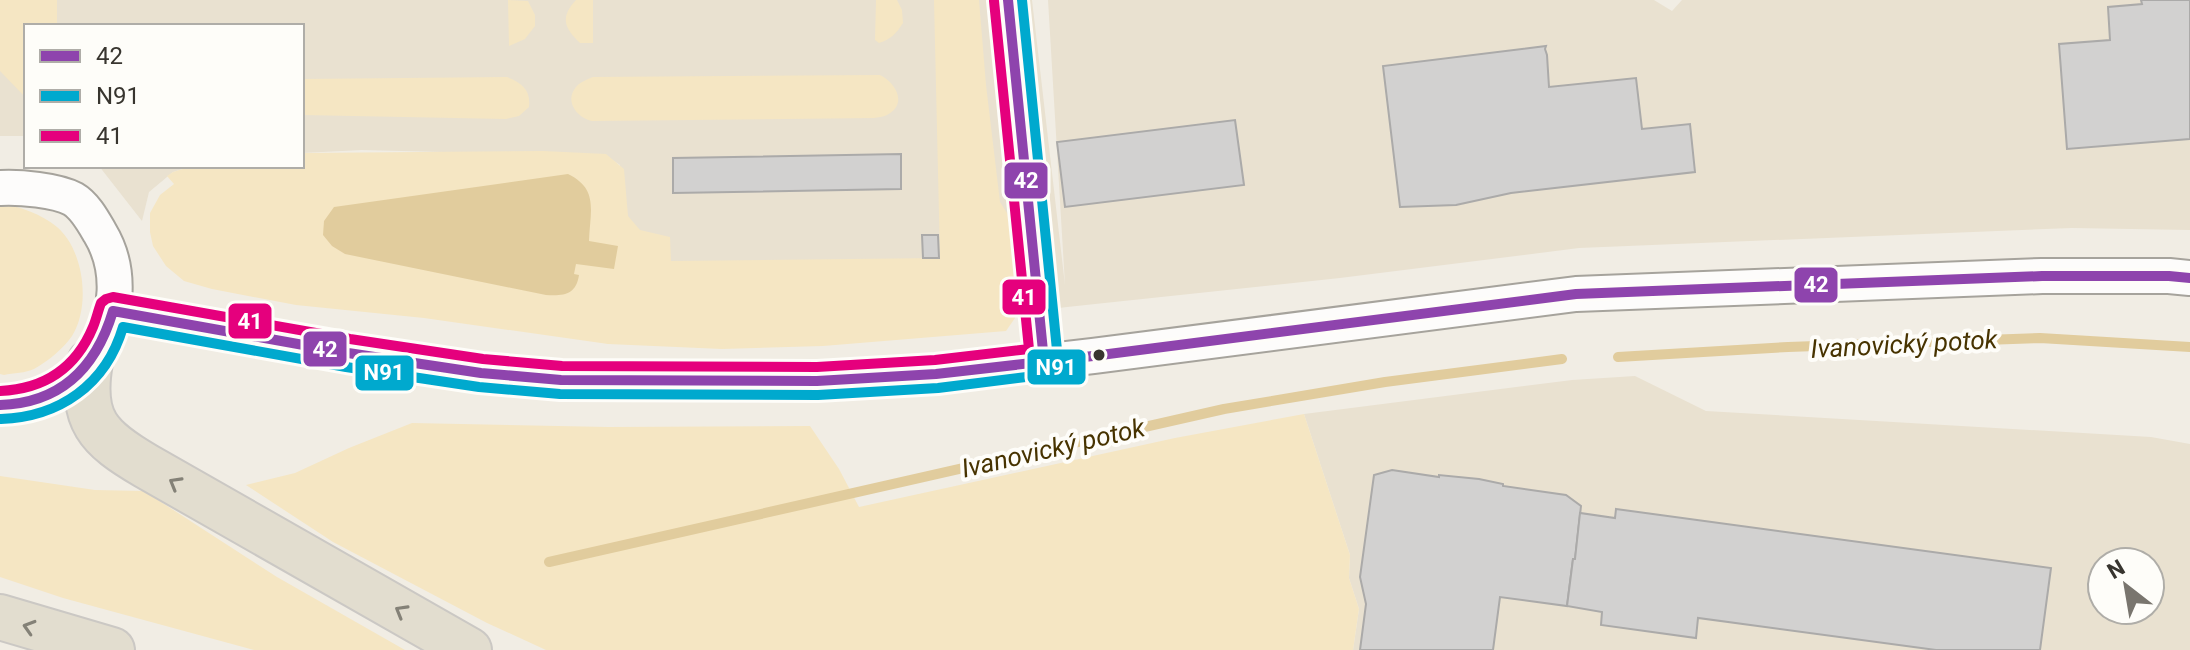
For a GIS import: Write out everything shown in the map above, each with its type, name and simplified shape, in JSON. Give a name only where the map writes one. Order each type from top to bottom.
[{"type":"highway","points":[[90,362],[86,384],[88,407],[95,424],[108,441],[125,454],[469,650]]},
{"type":"highway","points":[[0,617],[112,650]]},
{"type":"street","points":[[0,188],[63,195],[75,200],[105,241],[111,257],[115,291],[113,311],[103,341],[90,362],[48,396],[18,405],[0,405]]},
{"type":"street","points":[[113,311],[481,373],[561,380],[817,381],[936,374],[1576,294],[2042,276],[2190,278]]},
{"type":"shaded area","points":[[0,0],[1032,0],[1065,285],[1048,0],[1654,0],[1672,11],[1682,0],[2190,0],[2190,230],[2072,228],[1579,248],[895,329],[620,338],[620,165],[606,156],[362,150],[304,153],[304,24],[24,24],[24,136],[0,136]]},
{"type":"shaded area","points":[[0,0],[57,0],[57,24],[24,24],[24,96],[0,71]]},
{"type":"shaded area","points":[[508,0],[528,1],[535,15],[535,26],[525,39],[509,46]]},
{"type":"shaded area","points":[[576,0],[593,0],[593,43],[580,43],[567,27],[566,17]]},
{"type":"shaded area","points":[[876,0],[897,0],[903,23],[893,36],[879,43],[875,40]]},
{"type":"shaded area","points":[[934,0],[979,0],[1000,202],[1019,232],[1023,270],[1023,295],[1015,318],[1006,331],[823,346],[722,349],[608,344],[424,318],[296,305],[184,281],[166,266],[153,246],[150,213],[160,195],[174,184],[167,176],[186,168],[304,168],[304,153],[543,151],[606,154],[624,169],[628,216],[640,230],[670,237],[671,261],[940,258]]},
{"type":"shaded area","points":[[880,75],[895,88],[898,100],[893,110],[885,116],[874,118],[592,121],[577,113],[571,98],[578,85],[593,77]]},
{"type":"shaded area","points":[[507,77],[524,88],[529,96],[529,107],[519,116],[506,119],[304,115],[304,79]]},
{"type":"shaded area","points":[[101,168],[186,168],[173,172],[149,192],[142,221]]},
{"type":"shaded area","points":[[568,174],[578,180],[589,194],[589,241],[618,246],[614,269],[576,264],[574,274],[579,275],[575,287],[564,294],[546,295],[345,254],[332,246],[323,235],[324,221],[334,207]]},
{"type":"shaded area","points":[[0,204],[30,211],[57,227],[66,237],[79,264],[83,294],[78,324],[65,345],[34,369],[4,375],[0,374]]},
{"type":"shaded area","points":[[1635,376],[1706,411],[2151,437],[2190,444],[2190,650],[1353,650],[1359,609],[1349,578],[1350,555],[1304,414],[1572,380]]},
{"type":"shaded area","points":[[1304,414],[1350,555],[1349,578],[1359,609],[1353,650],[546,650],[487,623],[333,542],[246,485],[295,473],[412,423],[608,427],[810,426],[839,469],[859,507],[1175,438]]},
{"type":"shaded area","points":[[0,476],[95,490],[144,491],[277,577],[405,650],[254,650],[63,598],[0,577]]},
{"type":"building","points":[[2141,0],[2190,0],[2190,139],[2067,149],[2059,44],[2110,40],[2108,7],[2142,4]]},
{"type":"building","points":[[1546,46],[1549,87],[1636,78],[1642,129],[1690,124],[1695,172],[1511,193],[1456,205],[1400,207],[1383,66]]},
{"type":"building","points":[[1235,120],[1244,185],[1065,207],[1057,142]]},
{"type":"building","points":[[901,154],[901,189],[673,193],[673,158]]},
{"type":"building","points":[[922,235],[938,235],[939,258],[923,258]]},
{"type":"building","points":[[1392,470],[1479,479],[1503,486],[1566,495],[1581,506],[1567,606],[1500,597],[1493,650],[1360,650],[1366,604],[1360,577],[1374,475]]},
{"type":"building","points":[[1616,509],[2051,568],[2040,650],[1936,650],[1698,618],[1696,638],[1601,625],[1602,612],[1567,606],[1573,559],[1580,513],[1615,518]]},
{"type":"waterway","name":"Ivanovický potok","points":[[1618,357],[2040,338],[2190,347]]},
{"type":"waterway","name":"Ivanovický potok","points":[[549,562],[1224,409],[1385,382],[1562,359]]},
{"type":"transit line","name":"42","points":[[1008,0],[1044,361]]},
{"type":"transit line","name":"N91","points":[[1,419],[42,412],[77,394],[105,366],[123,327],[346,367],[479,387],[560,394],[818,395],[938,388],[1050,374],[1056,369],[1058,360],[1022,0]]},
{"type":"transit line","name":"41","points":[[0,391],[31,386],[68,365],[86,341],[101,303],[113,297],[350,339],[483,359],[562,366],[817,367],[935,360],[1029,349],[994,1]]},
{"type":"transit line","name":"42","points":[[0,405],[41,397],[73,379],[97,349],[113,311],[481,373],[561,380],[817,381],[936,374],[1576,294],[2042,276],[2190,278]]}]
